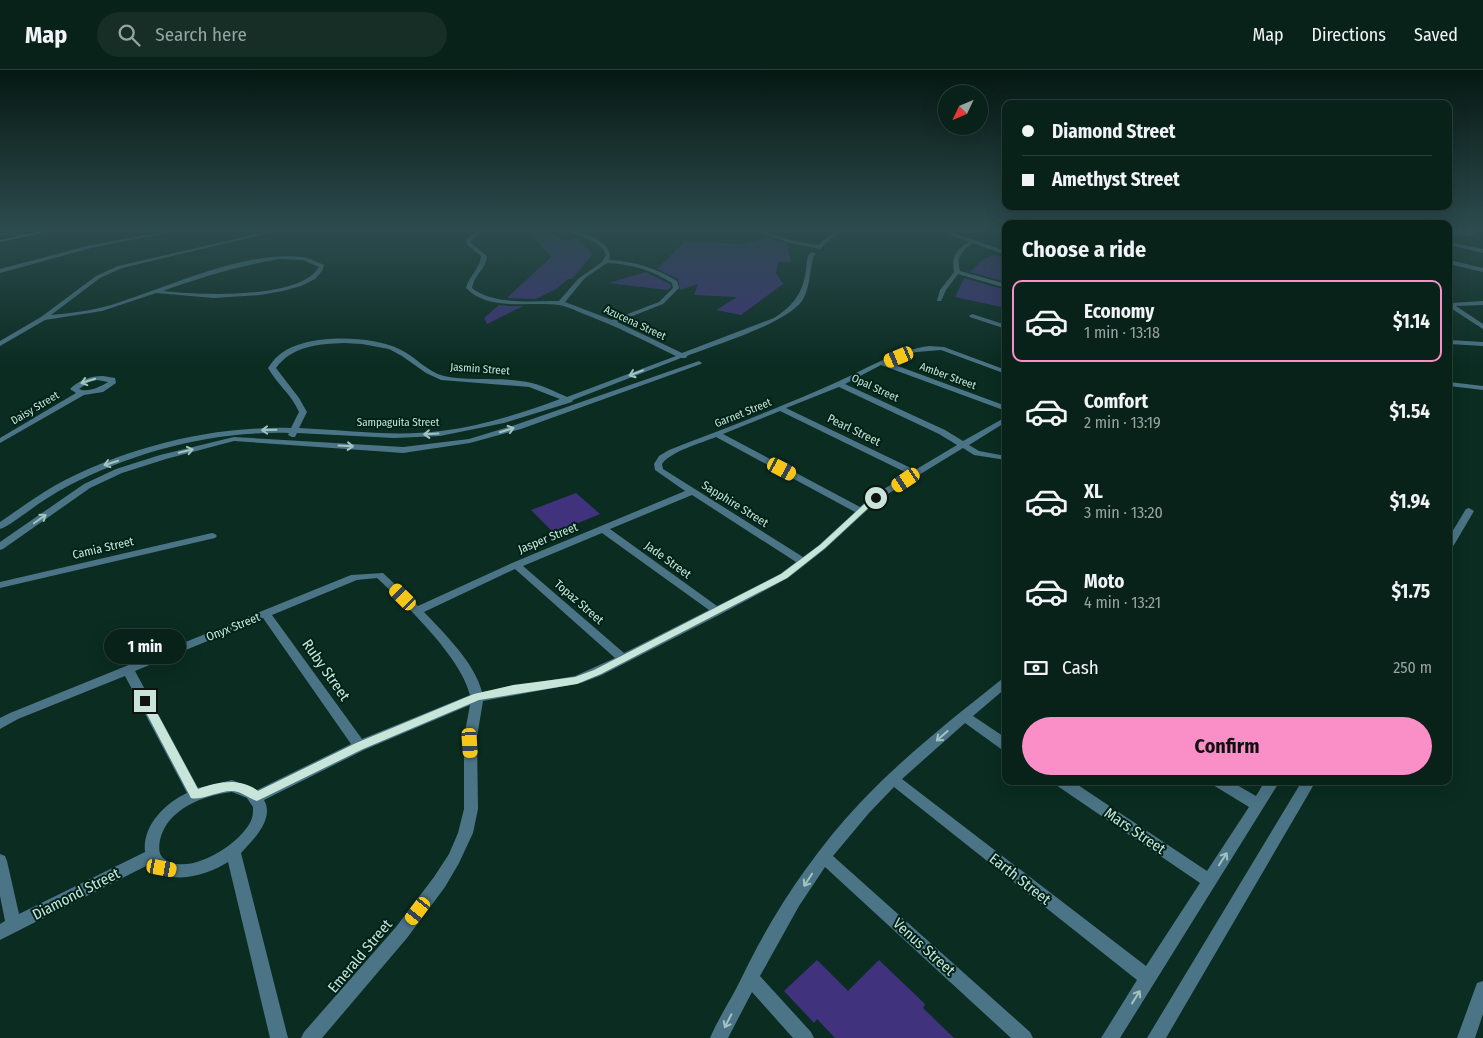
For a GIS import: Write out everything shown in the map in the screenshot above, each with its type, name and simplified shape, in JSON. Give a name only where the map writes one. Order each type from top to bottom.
[{"type":"street","points":[[0,344],[43,318],[83,286],[102,275]]},
{"type":"street","points":[[43,318],[83,313],[158,292],[200,275]]},
{"type":"street","points":[[158,292],[211,296],[266,291],[312,279],[315,275]]},
{"type":"street","name":"Azucena Street","points":[[474,275],[469,281],[469,288],[476,294],[511,302],[561,303],[612,322],[699,363]]},
{"type":"street","points":[[561,303],[585,275]]},
{"type":"street","points":[[612,322],[661,303],[676,288],[675,282],[663,275]]},
{"type":"street","name":"Sampaguita Street","points":[[0,526],[63,485],[101,467],[200,436],[237,430],[433,434],[491,424],[568,399],[776,319],[791,311],[807,289],[808,275]]},
{"type":"street","points":[[939,300],[954,275]]},
{"type":"street","points":[[967,275],[1002,285]]},
{"type":"street","points":[[1452,305],[1483,304]]},
{"type":"street","points":[[1452,307],[1483,327]]},
{"type":"street","points":[[972,316],[1002,325]]},
{"type":"street","name":"Jasmin Street","points":[[288,442],[303,412],[300,402],[275,375],[272,368],[279,356],[286,351],[325,343],[368,342],[392,348],[431,375],[444,378],[530,385],[579,405]]},
{"type":"street","points":[[1452,342],[1483,344]]},
{"type":"street","name":"Opal Street","points":[[839,384],[882,363],[915,350],[931,347],[942,348],[1002,370]]},
{"type":"street","name":"Sampaguita Street","points":[[0,547],[87,486],[119,471],[163,457],[234,439],[403,450],[470,442],[699,363]]},
{"type":"street","name":"Amber Street","points":[[882,363],[1002,408]]},
{"type":"street","name":"Opal Street","points":[[839,384],[942,432],[977,453],[1002,457]]},
{"type":"street","name":"Garnet Street","points":[[658,464],[662,458],[672,452],[719,435],[839,384]]},
{"type":"street","points":[[1452,384],[1483,388]]},
{"type":"street","name":"Daisy Street","points":[[0,441],[82,393]]},
{"type":"street","name":"Pearl Street","points":[[782,409],[916,474]]},
{"type":"street","points":[[257,797],[360,746],[477,697],[513,689],[548,686],[577,680],[623,659],[784,576],[804,562],[876,498],[1002,420]]},
{"type":"street","points":[[234,439],[237,430]]},
{"type":"street","points":[[719,435],[860,511]]},
{"type":"street","name":"Sapphire Street","points":[[658,464],[659,470],[690,492],[804,562]]},
{"type":"street","name":"Jasper Street","points":[[417,611],[516,565],[690,492]]},
{"type":"street","points":[[1452,540],[1468,511]]},
{"type":"street","name":"Jade Street","points":[[603,529],[717,611]]},
{"type":"street","name":"Camia Street","points":[[0,585],[212,536]]},
{"type":"street","name":"Topaz Street","points":[[516,565],[623,659]]},
{"type":"street","name":"Onyx Street","points":[[0,724],[14,716],[355,577],[380,575],[417,611]]},
{"type":"street","points":[[417,611],[463,665],[477,697]]},
{"type":"street","name":"Ruby Street","points":[[266,614],[360,746]]},
{"type":"street","points":[[128,670],[195,795]]},
{"type":"street","points":[[719,1038],[772,936],[824,857],[893,779],[1002,685]]},
{"type":"street","name":"Emerald Street","points":[[310,1038],[361,983],[407,925],[439,883],[462,845],[473,795],[470,743],[477,697]]},
{"type":"street","points":[[964,716],[1002,741]]},
{"type":"street","name":"Earth Street","points":[[893,779],[1148,978]]},
{"type":"street","name":"Mars Street","points":[[1067,785],[1209,881]]},
{"type":"street","points":[[1225,785],[1258,805]]},
{"type":"street","points":[[1110,1038],[1270,785]]},
{"type":"street","points":[[1156,1038],[1307,785]]},
{"type":"street","points":[[232,786],[247,789],[257,797],[261,808],[258,822],[248,838],[233,852],[208,866],[183,871],[162,868],[152,856],[151,841],[160,823],[175,807],[195,795],[214,788],[232,786]]},
{"type":"street","points":[[233,852],[279,1038]]},
{"type":"street","name":"Diamond Street","points":[[0,932],[152,856]]},
{"type":"street","name":"Venus Street","points":[[824,857],[1024,1038]]},
{"type":"street","points":[[0,861],[14,925]]},
{"type":"street","points":[[750,977],[805,1038]]},
{"type":"street","points":[[1466,1038],[1483,989]]},
{"type":"building","points":[[531,275],[575,275],[556,289],[536,299],[507,298]]},
{"type":"building","points":[[635,275],[652,275],[670,284],[671,287],[668,290],[608,283]]},
{"type":"building","points":[[670,275],[777,275],[783,284],[741,315],[716,310],[737,297],[694,295],[698,284],[680,290],[678,279]]},
{"type":"building","points":[[981,275],[1002,275],[1002,281]]},
{"type":"building","points":[[964,278],[1002,289],[1002,307],[955,297]]},
{"type":"building","points":[[499,305],[523,306],[487,324],[484,318]]},
{"type":"building","points":[[576,493],[600,514],[554,533],[531,510]]},
{"type":"building","points":[[817,960],[848,991],[879,960],[925,1004],[923,1008],[954,1038],[835,1038],[817,1019],[814,1023],[784,991]]},
{"type":"route","points":[[145,701],[195,795],[214,788],[232,786],[247,789],[257,797],[360,746],[477,697],[513,689],[548,686],[577,680],[598,672],[784,576],[822,547],[876,498]]}]
